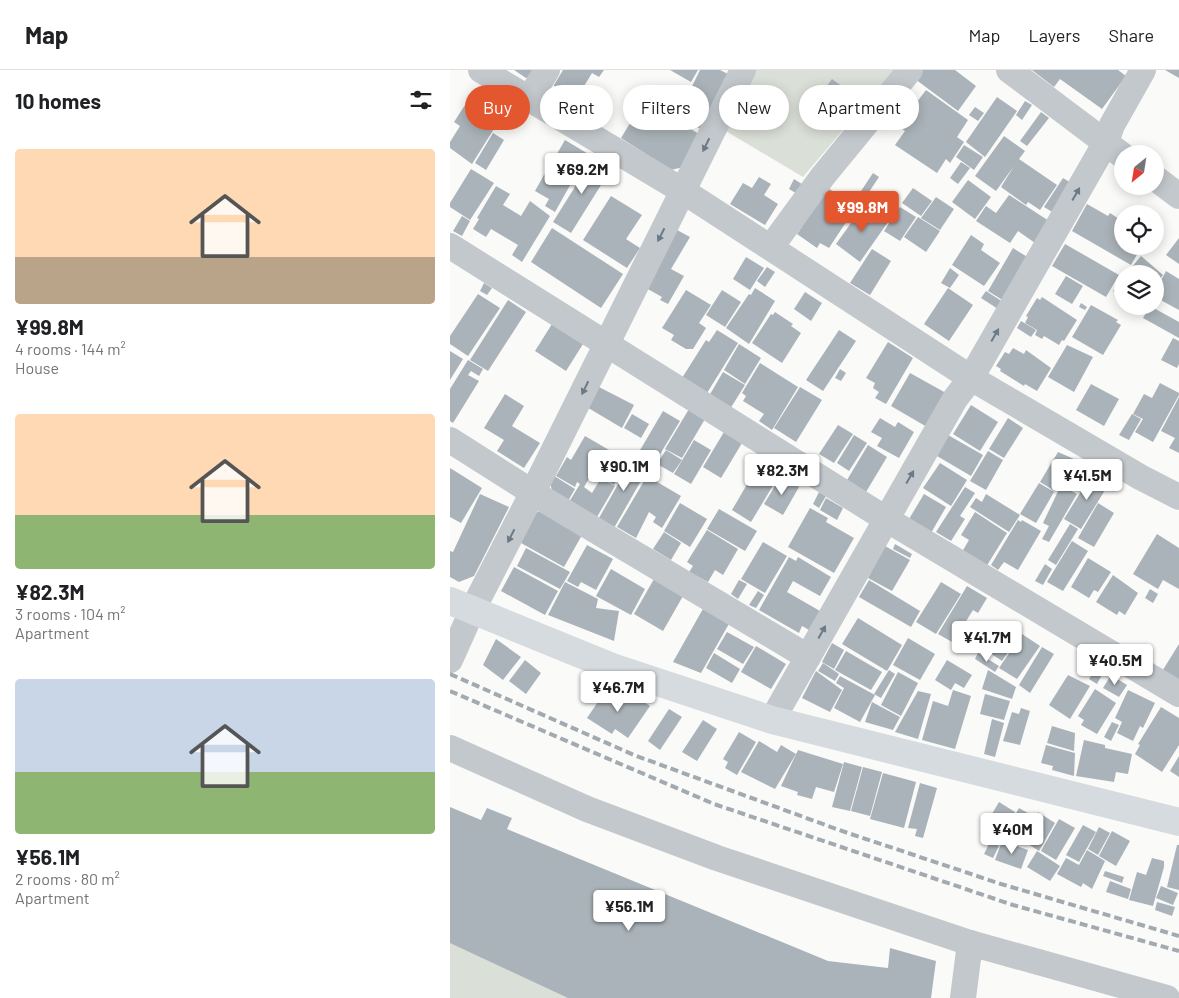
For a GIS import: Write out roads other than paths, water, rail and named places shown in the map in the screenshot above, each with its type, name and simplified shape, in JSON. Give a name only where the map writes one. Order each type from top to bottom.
[{"type":"street","points":[[481,70],[506,85]]},
{"type":"street","points":[[530,97],[547,70]]},
{"type":"street","points":[[450,660],[461,606],[533,492],[742,70]]},
{"type":"street","points":[[771,247],[823,176],[910,70]]},
{"type":"street","points":[[1009,70],[1114,149]]},
{"type":"street","points":[[772,720],[955,399],[971,378],[1114,149],[1112,125],[1143,70]]},
{"type":"street","points":[[530,100],[683,191],[971,378],[1140,477],[1179,497]]},
{"type":"street","points":[[1164,185],[1179,196]]},
{"type":"street","points":[[450,246],[886,519],[1179,694]]},
{"type":"street","points":[[450,440],[808,657]]},
{"type":"street","points":[[461,606],[612,667],[772,720],[1179,822]]},
{"type":"street","points":[[450,748],[587,809],[708,855],[970,943],[1167,998]]},
{"type":"street","points":[[963,998],[970,943]]},
{"type":"railway","points":[[450,674],[634,755],[839,830],[1001,884],[1179,936]]},
{"type":"railway","points":[[450,691],[714,804],[1013,905],[1179,951]]}]
